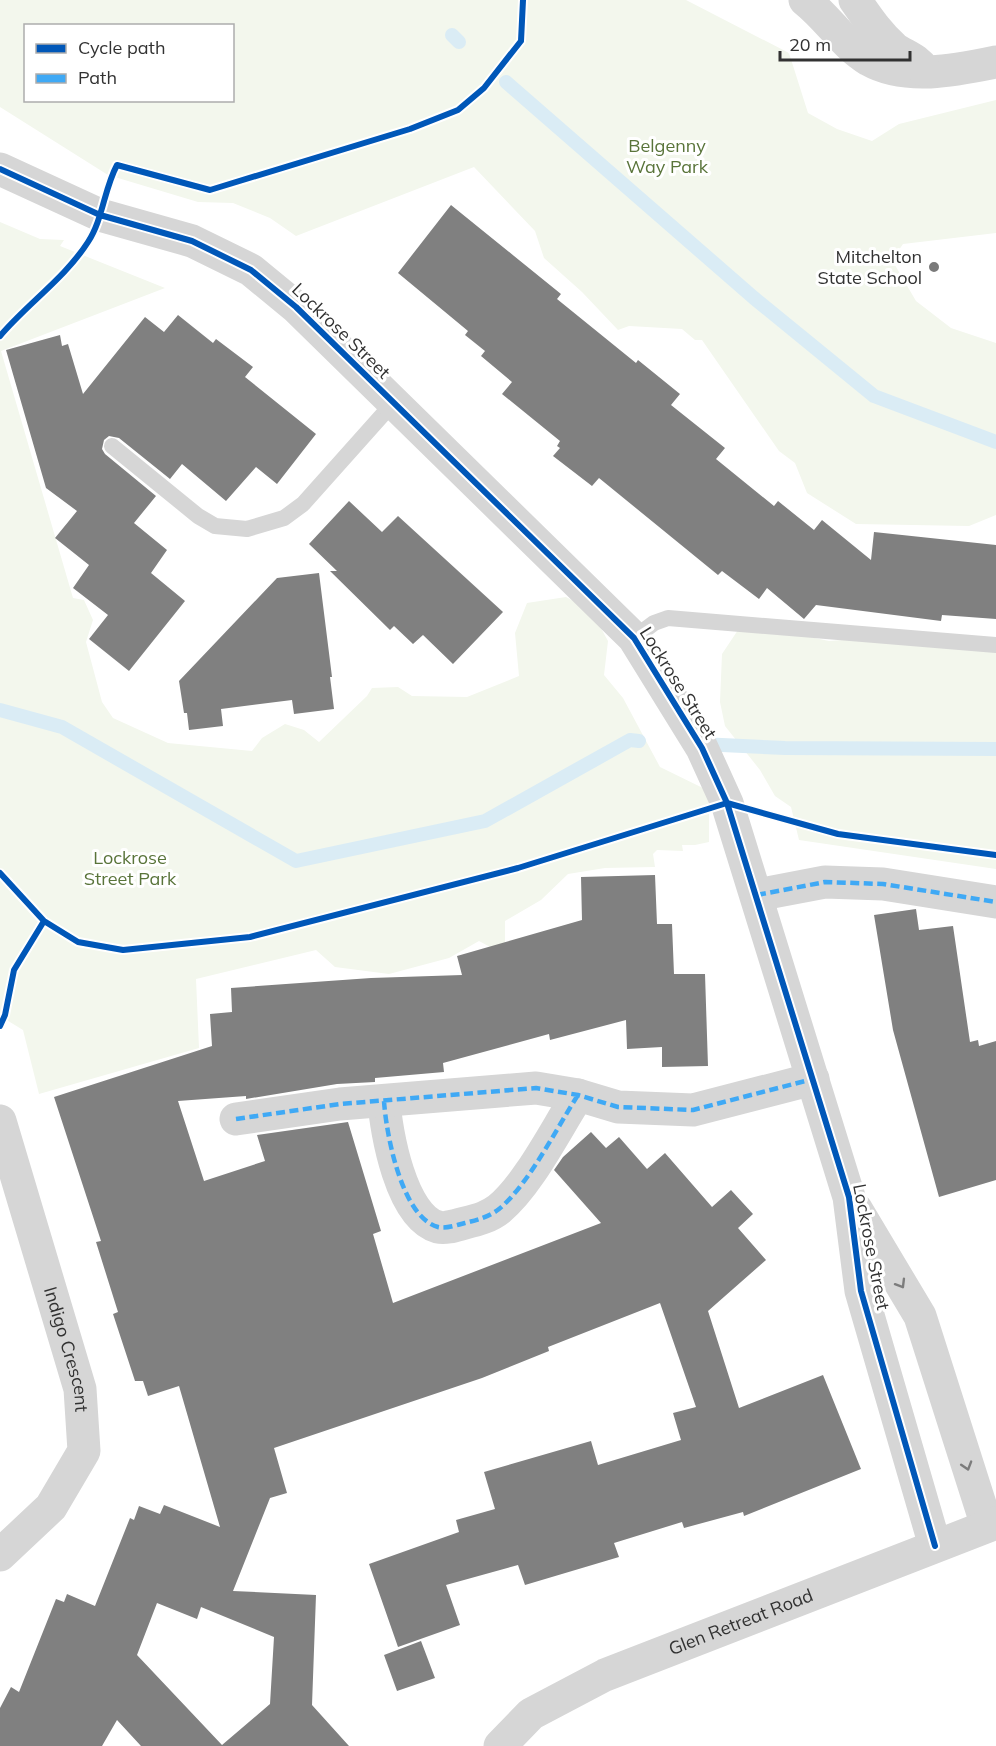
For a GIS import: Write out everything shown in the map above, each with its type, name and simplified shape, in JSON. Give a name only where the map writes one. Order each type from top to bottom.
[{"type":"street","points":[[805,0],[869,60],[895,70],[959,70],[996,62]]},
{"type":"street","points":[[855,0],[880,35],[897,50],[917,60],[926,71]]},
{"type":"street","name":"Lockrose Street","points":[[0,169],[100,215],[192,241],[251,270],[296,307],[634,638],[702,748],[727,803],[849,1197],[861,1291],[935,1546]]},
{"type":"street","points":[[757,895],[825,882],[883,884],[996,902]]},
{"type":"street","points":[[236,1119],[384,1101],[536,1088],[578,1095],[618,1107],[693,1110],[813,1079]]},
{"type":"street","points":[[384,1101],[386,1132],[409,1199],[417,1212],[438,1227],[453,1226],[484,1218],[498,1209],[519,1188],[578,1095]]},
{"type":"street","name":"Indigo Crescent","points":[[0,1121],[80,1389],[84,1451],[51,1507],[0,1555]]},
{"type":"street","name":"Lockrose Street","points":[[849,1197],[920,1316],[992,1524]]},
{"type":"street","name":"Glen Retreat Road","points":[[500,1746],[531,1713],[605,1675],[992,1524]]},
{"type":"lane","points":[[112,446],[198,516],[215,526],[247,529],[284,518],[303,504],[394,402]]},
{"type":"lane","points":[[634,638],[654,623],[668,618],[996,645]]},
{"type":"green space","name":"Belgenny Way Park","points":[[0,0],[686,0],[789,53],[808,113],[837,129],[872,141],[899,124],[996,100],[996,233],[903,244],[892,260],[916,301],[951,328],[996,343],[996,515],[969,526],[856,524],[807,493],[795,463],[779,451],[702,340],[695,340],[682,329],[629,326],[618,330],[582,292],[544,258],[535,231],[474,167],[296,236],[270,218],[233,203],[198,202],[108,175],[0,107]]},
{"type":"green space","name":"Lockrose Street Park","points":[[0,222],[40,239],[64,240],[60,246],[165,288],[1,351],[73,598],[84,600],[93,620],[86,642],[102,702],[113,718],[168,743],[252,751],[262,738],[285,724],[304,730],[319,742],[367,696],[372,688],[398,687],[412,696],[467,697],[519,676],[515,633],[527,603],[566,597],[591,610],[608,641],[604,675],[623,698],[660,767],[709,791],[709,842],[682,845],[683,851],[657,850],[653,854],[655,867],[605,868],[568,874],[541,900],[505,921],[505,955],[479,941],[449,958],[389,974],[335,967],[316,950],[196,979],[199,1048],[39,1094],[23,1030],[0,1016]]},
{"type":"green space","points":[[738,630],[781,631],[829,641],[884,637],[996,650],[996,869],[799,840],[791,807],[775,796],[760,770],[725,726],[720,702],[722,654]]},
{"type":"building","points":[[451,205],[561,294],[557,299],[636,363],[638,360],[680,394],[671,405],[725,448],[716,459],[774,506],[778,501],[814,530],[822,520],[871,560],[874,532],[996,545],[996,619],[942,615],[941,621],[816,605],[804,619],[767,588],[759,599],[722,571],[718,575],[599,478],[592,486],[553,456],[560,448],[557,446],[560,441],[502,394],[512,382],[481,356],[485,351],[465,335],[468,331],[398,273]]},
{"type":"building","points":[[178,315],[213,343],[216,339],[253,367],[245,377],[316,434],[277,484],[256,467],[226,501],[182,464],[170,479],[119,438],[109,436],[104,440],[102,449],[105,454],[156,496],[134,523],[167,550],[151,573],[185,601],[129,671],[89,639],[108,615],[73,588],[89,565],[55,538],[77,511],[46,488],[6,350],[60,335],[62,346],[68,344],[83,394],[145,317],[164,332]]},
{"type":"building","points":[[349,501],[382,532],[398,516],[503,612],[453,664],[423,635],[413,644],[394,626],[390,630],[330,571],[337,571],[309,544]]},
{"type":"building","points":[[319,573],[334,709],[294,714],[292,700],[221,709],[223,726],[189,730],[179,681],[277,578]]},
{"type":"building","points":[[655,875],[657,924],[672,924],[674,974],[705,974],[708,1066],[662,1067],[662,1047],[627,1049],[626,1020],[550,1040],[549,1034],[443,1063],[444,1072],[375,1078],[375,1082],[337,1084],[246,1099],[246,1096],[178,1101],[204,1181],[265,1161],[257,1135],[348,1122],[381,1231],[373,1234],[393,1303],[601,1223],[554,1170],[563,1157],[591,1132],[606,1148],[619,1137],[647,1169],[665,1153],[712,1207],[731,1190],[753,1214],[738,1228],[766,1260],[708,1311],[739,1408],[823,1375],[861,1469],[744,1516],[743,1512],[684,1528],[682,1522],[614,1543],[619,1557],[525,1585],[518,1565],[446,1585],[460,1625],[398,1647],[369,1564],[459,1532],[456,1520],[495,1509],[484,1472],[591,1441],[598,1465],[681,1440],[673,1413],[696,1407],[660,1303],[548,1347],[549,1351],[482,1378],[274,1448],[287,1493],[270,1498],[233,1591],[316,1595],[312,1705],[349,1746],[141,1746],[117,1720],[102,1746],[0,1746],[0,1708],[11,1687],[19,1692],[56,1599],[64,1602],[67,1594],[95,1606],[130,1518],[134,1520],[139,1506],[160,1514],[164,1505],[220,1527],[179,1386],[148,1396],[143,1381],[135,1381],[113,1314],[118,1312],[96,1242],[101,1241],[54,1097],[212,1046],[210,1014],[232,1012],[231,988],[371,978],[462,975],[457,956],[582,920],[581,877]],"holes":[[[157,1603],[197,1619],[201,1607],[274,1637],[270,1704],[222,1745],[137,1655]]]},
{"type":"building","points":[[916,909],[919,930],[953,926],[970,1042],[978,1040],[979,1046],[996,1041],[996,1180],[939,1197],[893,1030],[874,915]]},
{"type":"building","points":[[421,1641],[435,1678],[397,1691],[384,1655]]},
{"type":"waterway","points":[[452,35],[459,42]]},
{"type":"waterway","points":[[506,82],[754,298],[874,396],[996,442]]},
{"type":"waterway","points":[[0,710],[62,727],[296,861],[485,821],[630,740],[639,741]]},
{"type":"waterway","points":[[701,744],[785,748],[996,749]]},
{"type":"marked path","points":[[757,895],[825,882],[883,884],[996,902]]},
{"type":"marked path","points":[[236,1119],[340,1104],[536,1088],[578,1095],[618,1107],[693,1110],[813,1079]]},
{"type":"marked path","points":[[384,1101],[392,1152],[405,1191],[425,1220],[444,1228],[487,1216],[499,1209],[531,1171],[578,1095]]},
{"type":"cycle path","points":[[0,336],[57,279],[88,242],[97,224],[117,165],[210,190],[410,129],[458,110],[484,88],[521,41],[523,0]]},
{"type":"cycle path","points":[[0,169],[100,215],[192,241],[251,270],[296,307],[634,638],[702,748],[727,803],[849,1197],[861,1291],[935,1546]]},
{"type":"cycle path","points":[[0,873],[44,921],[78,942],[123,950],[250,937],[518,868],[727,803],[838,834],[996,855]]},
{"type":"cycle path","points":[[0,1026],[5,1015],[14,970],[44,921]]},
{"type":"place","name":"Mitchelton State School","points":[[934,267]]}]
